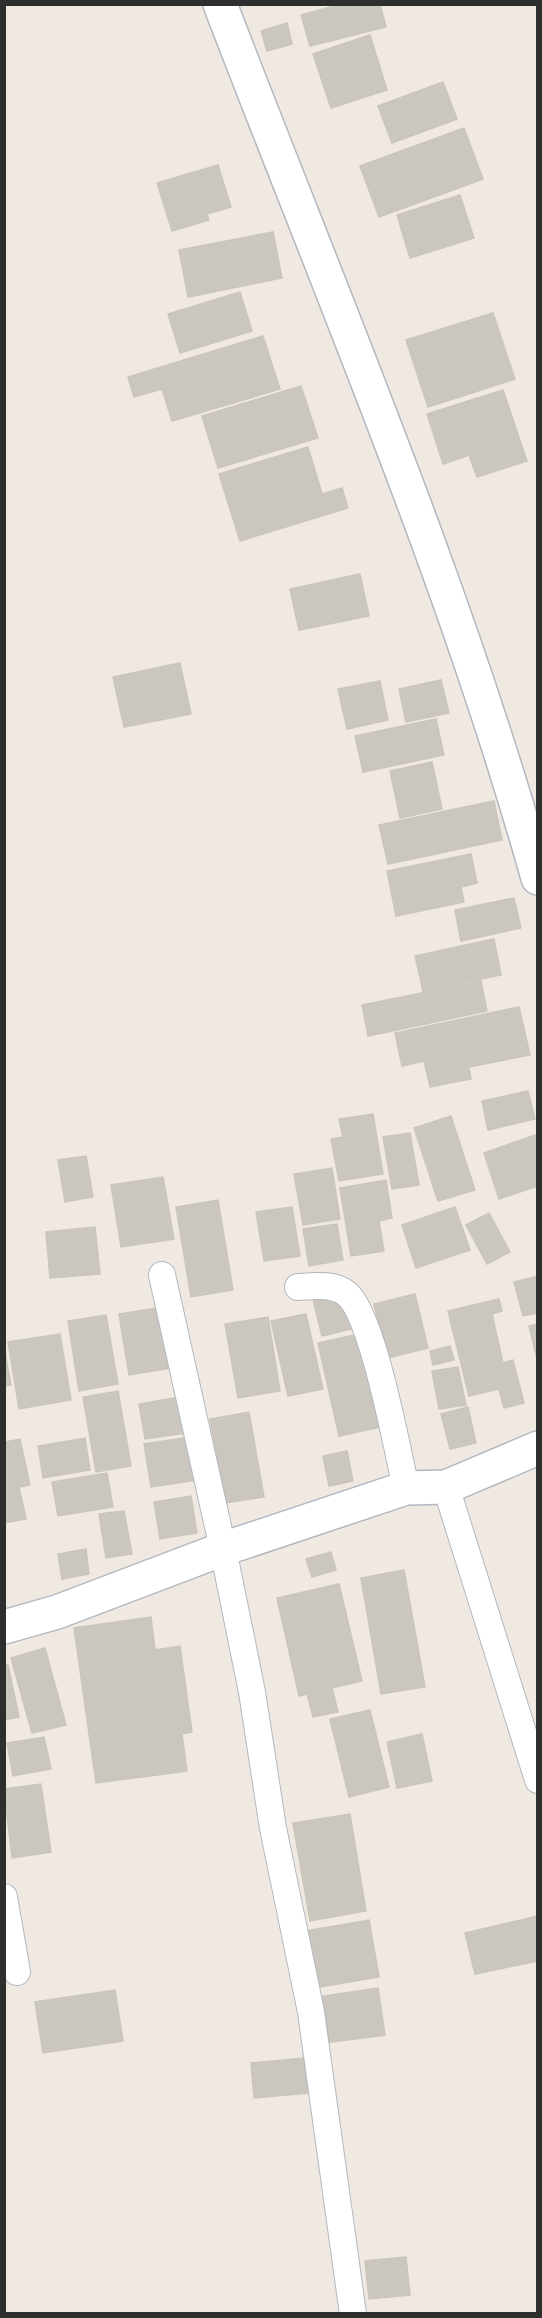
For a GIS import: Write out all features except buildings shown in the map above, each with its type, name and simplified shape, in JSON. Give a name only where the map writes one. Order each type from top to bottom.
[{"type":"street","points":[[220,4],[413,498],[516,802],[537,878]]},
{"type":"street","points":[[162,1275],[223,1549],[252,1692],[273,1828],[311,2012],[353,2313]]},
{"type":"street","points":[[298,1287],[327,1285],[346,1293],[359,1309],[369,1334],[406,1488]]},
{"type":"street","points":[[4,1627],[57,1612],[223,1549],[406,1488],[446,1487],[537,1448]]},
{"type":"street","points":[[446,1487],[537,1780]]},
{"type":"street","points":[[4,1897],[17,1972]]}]
